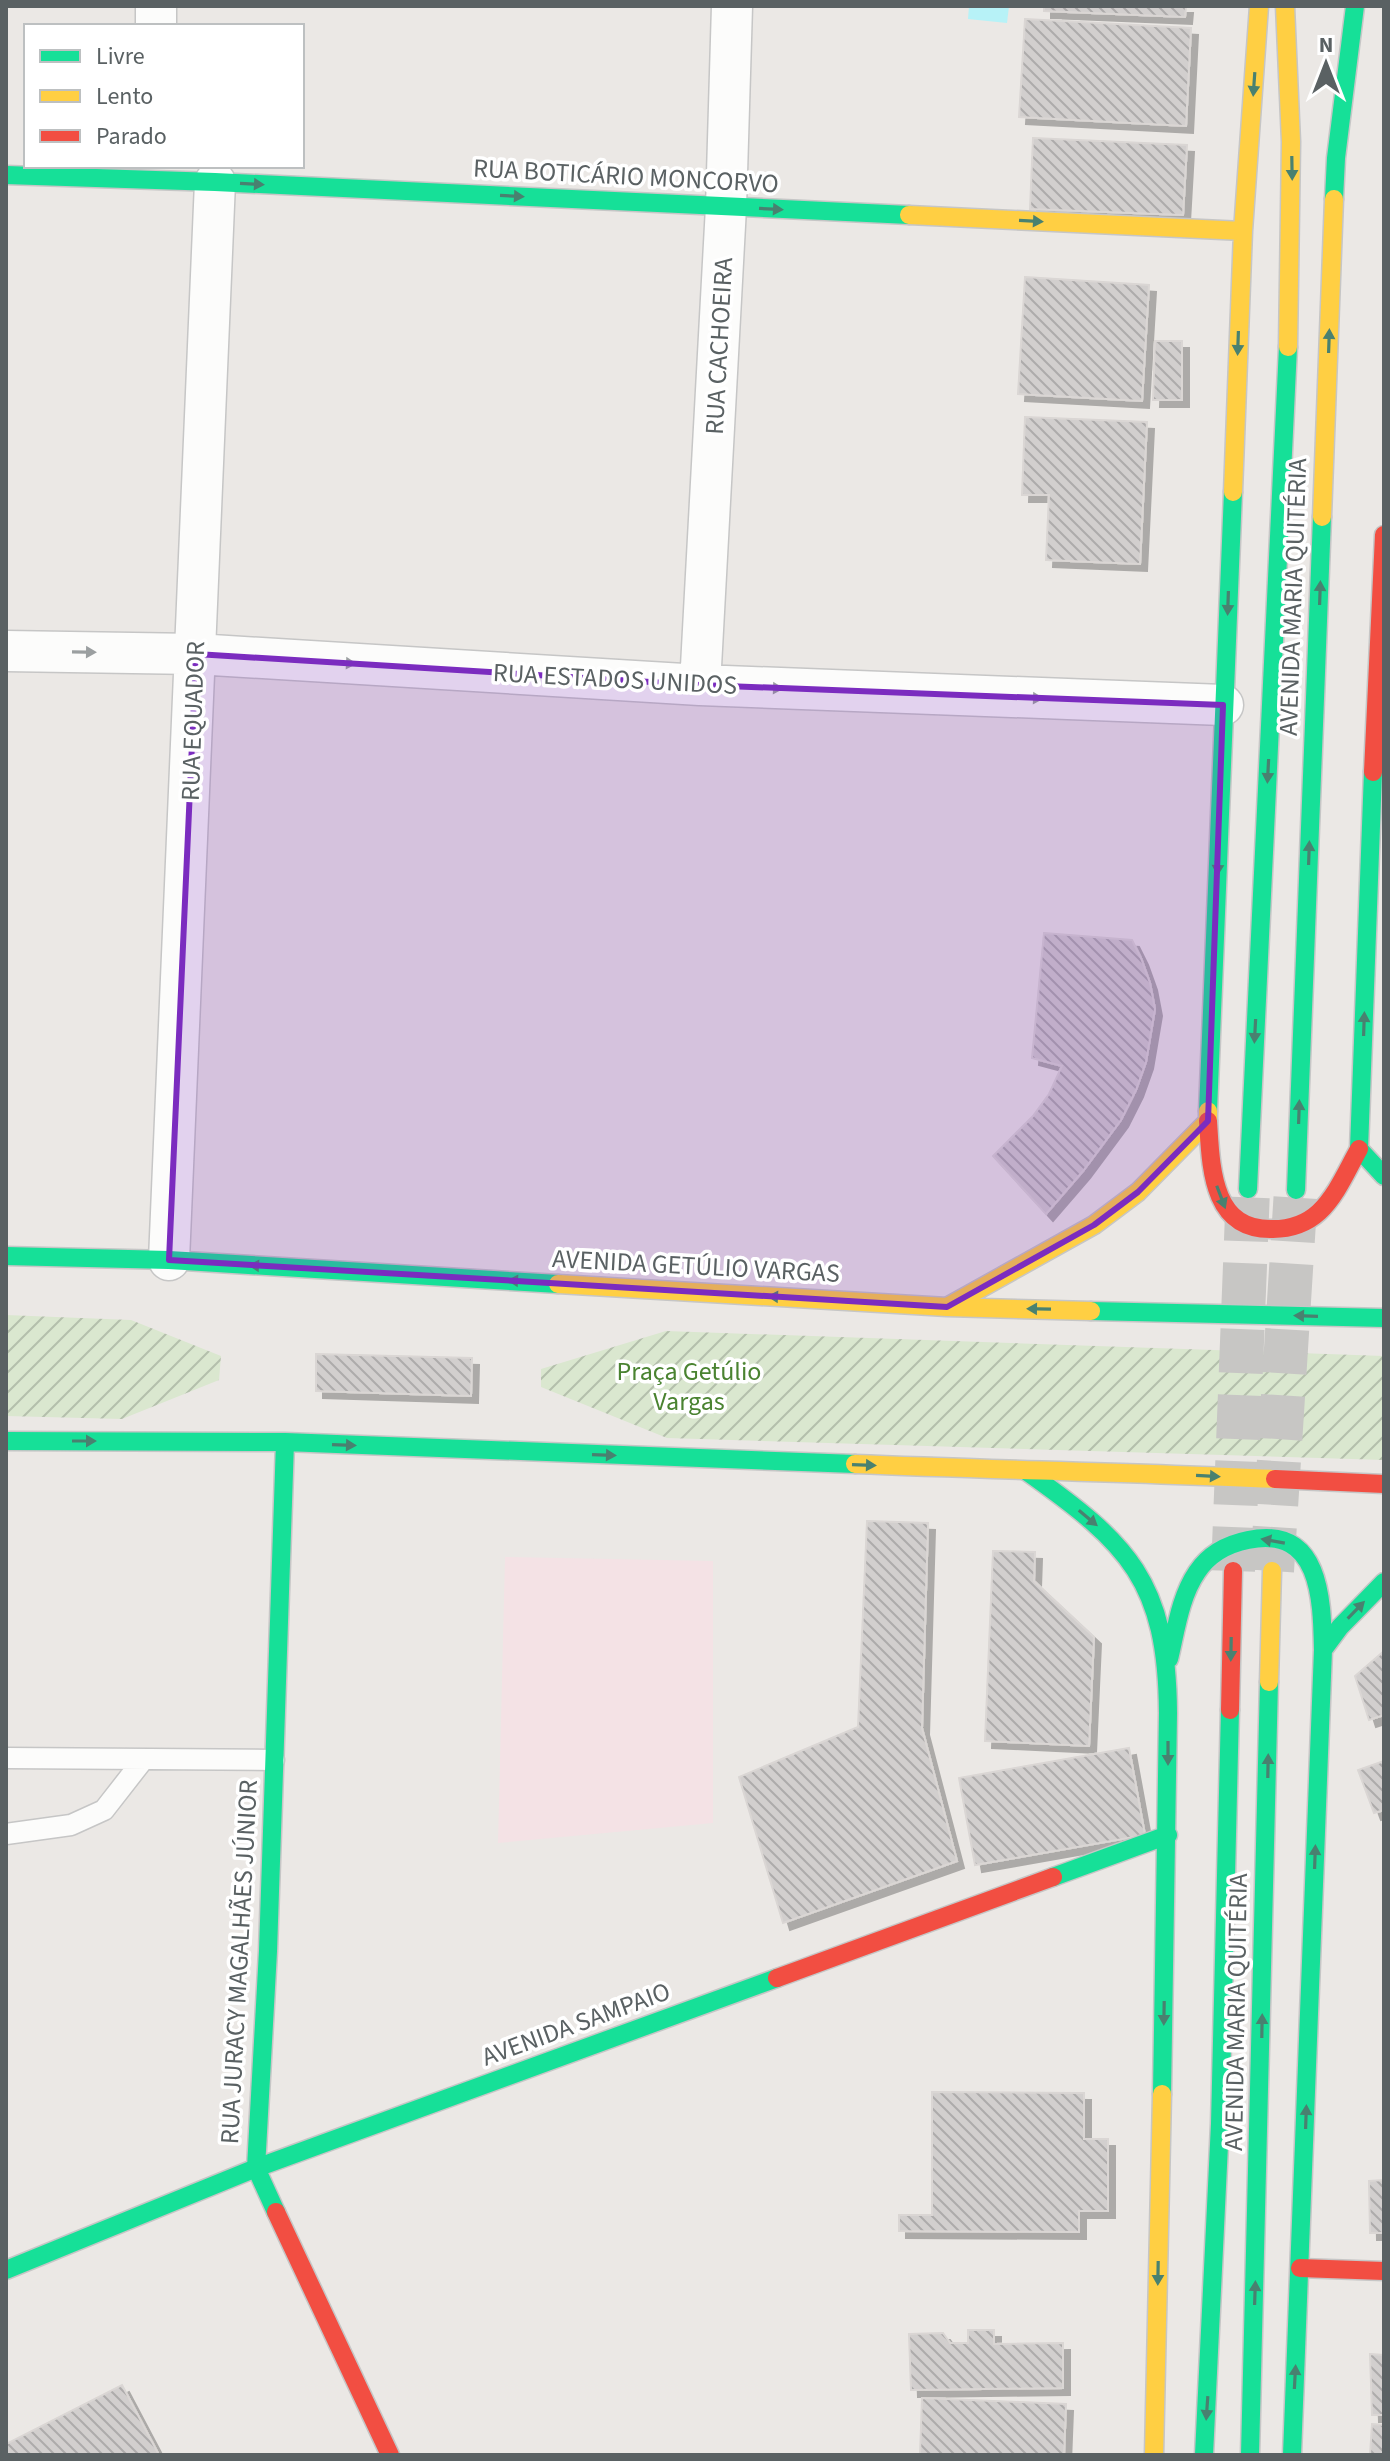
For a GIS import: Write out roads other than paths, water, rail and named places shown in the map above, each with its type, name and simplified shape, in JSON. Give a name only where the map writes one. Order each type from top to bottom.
[{"type":"main road","points":[[1259,6],[1243,231],[1208,1121],[1212,1168],[1219,1199],[1228,1214],[1252,1228],[1271,1230],[1291,1227],[1311,1218],[1329,1200],[1359,1149],[1379,736],[1384,535]]},
{"type":"main road","name":"AVENIDA MARIA QUITÉRIA","points":[[1248,1189],[1284,429],[1292,189],[1290,72],[1285,6]]},
{"type":"main road","name":"AVENIDA MARIA QUITÉRIA","points":[[1296,1190],[1336,158],[1355,6]]},
{"type":"main road","name":"RUA BOTICÁRIO MONCORVO","points":[[6,175],[152,173],[215,182],[1243,231]]},
{"type":"main road","points":[[947,1307],[1094,1225],[1138,1192],[1208,1121]]},
{"type":"main road","points":[[1359,1149],[1384,1176]]},
{"type":"main road","name":"AVENIDA GETÚLIO VARGAS","points":[[6,1256],[169,1260],[947,1307],[1384,1318]]},
{"type":"main road","points":[[6,1441],[285,1442],[1384,1484]]},
{"type":"main road","name":"RUA JURACY MAGALHÃES JÚNIOR","points":[[285,1442],[268,1951],[256,2168],[390,2455]]},
{"type":"main road","points":[[1026,1471],[1102,1530],[1130,1562],[1148,1591],[1159,1620],[1168,1665],[1168,1835],[1154,2455]]},
{"type":"main road","points":[[1168,1665],[1183,1605],[1199,1569],[1216,1553],[1239,1541],[1257,1538],[1287,1543],[1307,1557],[1319,1581],[1323,1650],[1292,2455]]},
{"type":"main road","name":"AVENIDA MARIA QUITÉRIA","points":[[1204,2455],[1218,2164],[1233,1571]]},
{"type":"main road","name":"AVENIDA MARIA QUITÉRIA","points":[[1250,2455],[1272,1571]]},
{"type":"main road","points":[[1323,1650],[1340,1627],[1384,1582]]},
{"type":"main road","name":"AVENIDA SAMPAIO","points":[[6,2270],[256,2168],[1168,1835]]},
{"type":"main road","points":[[1300,2268],[1384,2271]]},
{"type":"street","name":"RUA CACHOEIRA","points":[[700,685],[726,207],[732,6]]},
{"type":"street","name":"RUA EQUADOR","points":[[169,1260],[215,182]]},
{"type":"street","name":"RUA ESTADOS UNIDOS","points":[[6,651],[196,654],[700,685],[1223,705]]},
{"type":"lane","points":[[6,1758],[274,1760]]},
{"type":"lane","points":[[6,1834],[71,1825],[104,1810],[143,1760]]},
{"type":"water","points":[[969,6],[1009,6],[1007,23],[968,19]]},
{"type":"tunnel","points":[[1233,1571],[1248,1189]]},
{"type":"tunnel","points":[[1272,1571],[1296,1190]]},
{"type":"park label","name":"Praça Getúlio Vargas","points":[[689,1386]]}]
